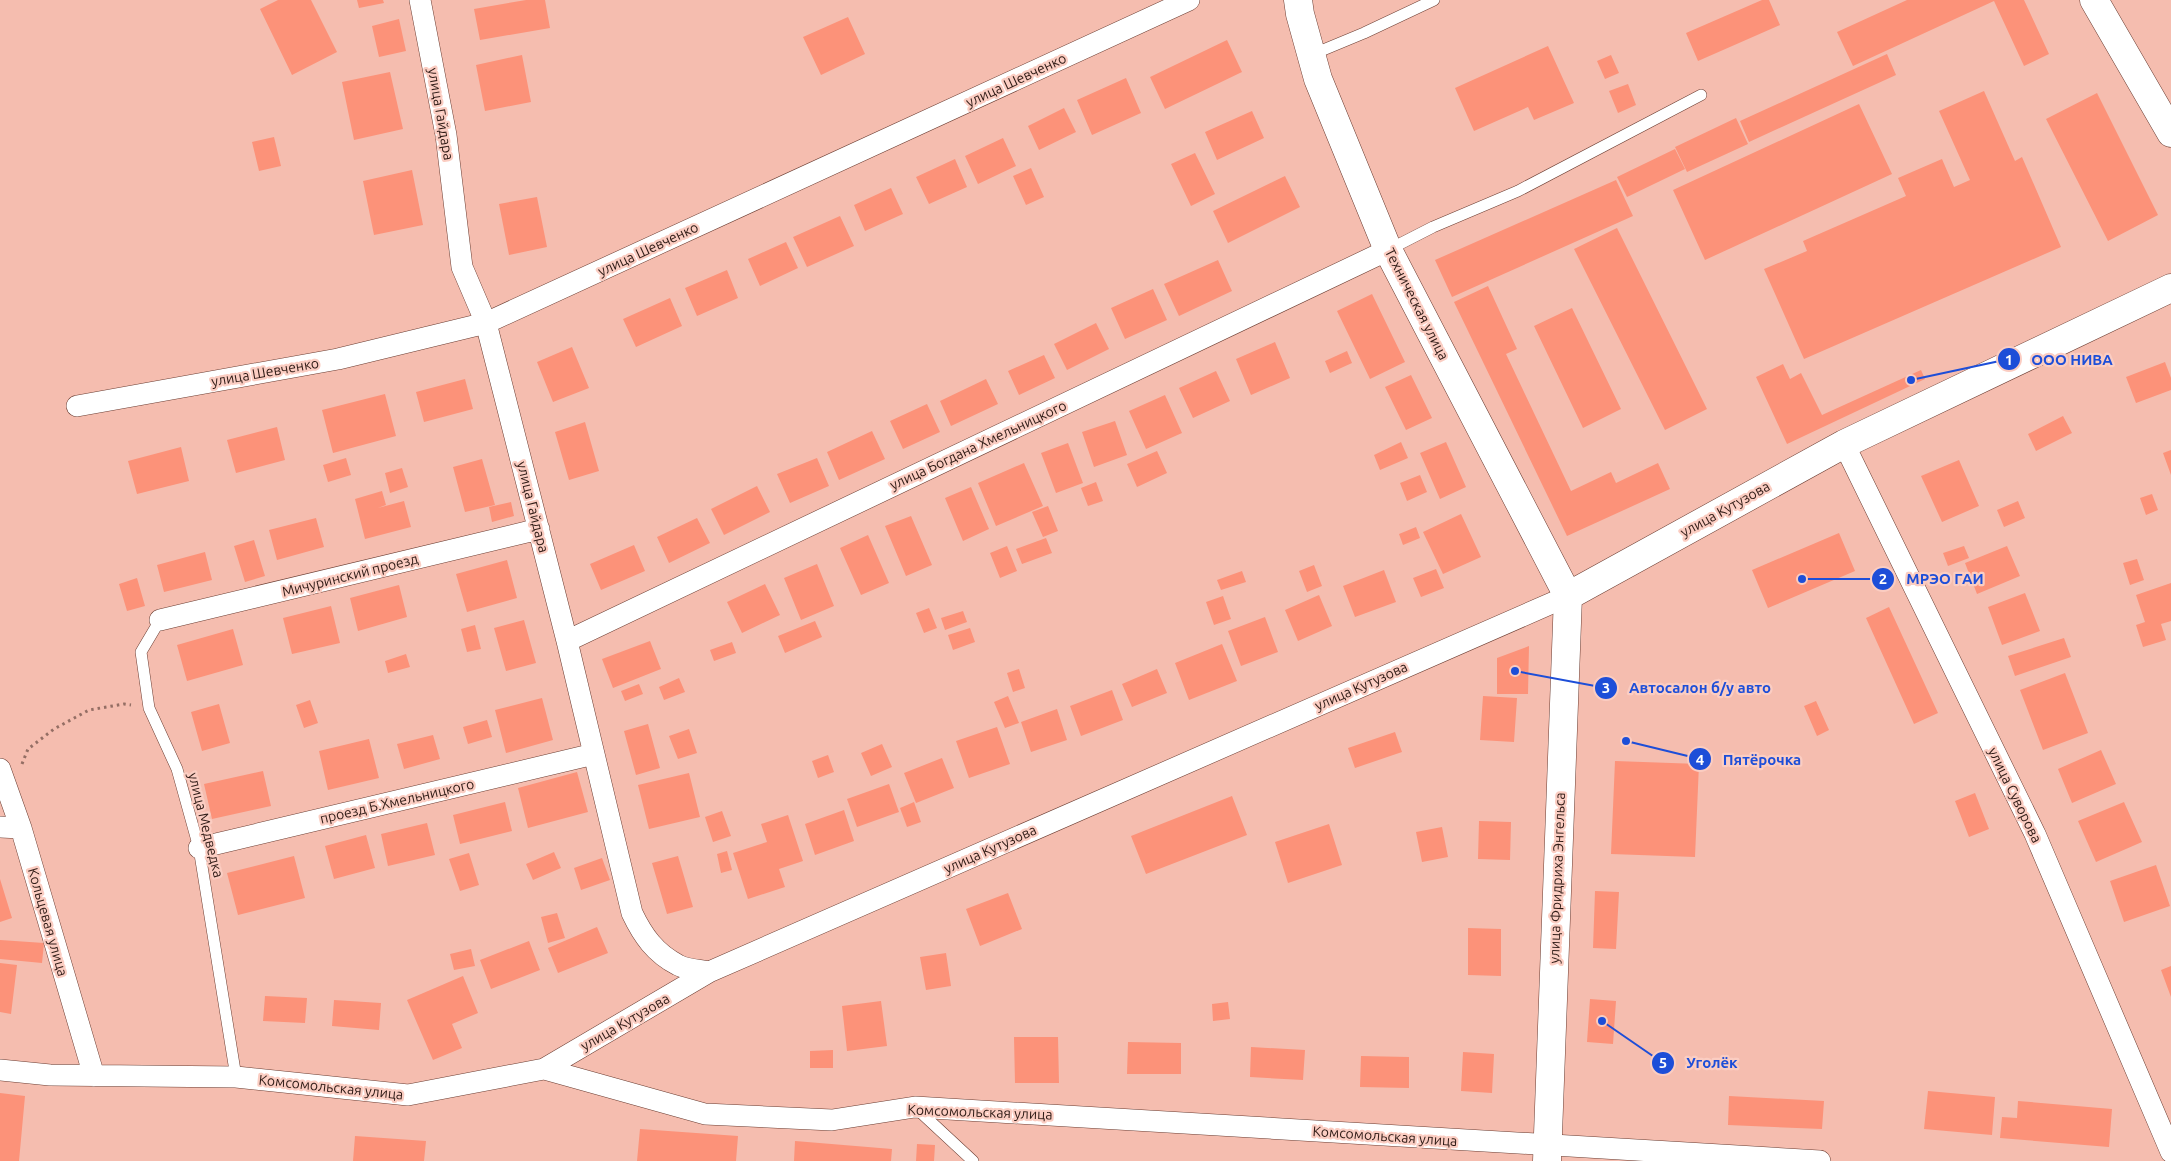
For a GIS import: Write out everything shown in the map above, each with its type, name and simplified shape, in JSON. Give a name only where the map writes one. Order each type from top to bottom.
[{"type":"main road","name":"Техническая улица","points":[[1298,0],[1318,79],[1388,250],[1568,596]]},
{"type":"main road","points":[[2094,0],[2171,133]]},
{"type":"main road","name":"улица Кутузова","points":[[1568,596],[1844,444],[2171,288]]},
{"type":"main road","name":"улица Фридриха Энгельса","points":[[1547,1153],[1568,596]]},
{"type":"street","name":"улица Гайдара","points":[[420,0],[446,135],[462,267],[486,323],[567,641],[632,913],[643,936],[661,953],[680,966],[709,972]]},
{"type":"street","name":"улица Шевченко","points":[[77,406],[338,359],[486,323],[1189,0]]},
{"type":"street","name":"улица Богдана Хмельницкого","points":[[567,641],[1388,250]]},
{"type":"street","name":"улица Суворова","points":[[1844,444],[2035,834],[2171,1152]]},
{"type":"street","name":"Мичуринский проезд","points":[[160,620],[539,529]]},
{"type":"street","name":"улица Кутузова","points":[[544,1069],[709,972],[1568,596]]},
{"type":"street","name":"проезд Б.Хмельницкого","points":[[199,848],[594,754]]},
{"type":"street","name":"Кольцевая улица","points":[[0,769],[21,828],[94,1076]]},
{"type":"street","points":[[0,827],[21,828]]},
{"type":"street","name":"Комсомольская улица","points":[[0,1070],[50,1075],[236,1077],[408,1095],[544,1069],[705,1114],[832,1120],[915,1107],[1547,1153],[1632,1148],[1820,1161]]},
{"type":"lane","points":[[1311,55],[1364,33],[1434,0]]},
{"type":"lane","points":[[1388,250],[1432,227],[1518,191],[1701,95]]},
{"type":"lane","name":"улица Медведка","points":[[160,620],[141,652],[149,708],[177,769],[199,848],[236,1077]]},
{"type":"lane","points":[[915,1107],[973,1161]]},
{"type":"path","points":[[10,796],[28,749],[54,729],[89,710],[124,704],[149,708]]},
{"type":"building","points":[[278,0],[311,0],[337,52],[292,75],[260,9]]},
{"type":"building","points":[[357,0],[383,0],[384,3],[359,8]]},
{"type":"building","points":[[526,0],[545,0],[550,28],[480,40],[474,9]]},
{"type":"building","points":[[1762,0],[1769,0],[1780,25],[1698,61],[1686,33]]},
{"type":"building","points":[[1907,0],[2024,0],[2049,54],[2024,66],[1994,1],[1853,66],[1837,32]]},
{"type":"building","points":[[848,17],[865,54],[821,75],[803,37]]},
{"type":"building","points":[[399,19],[406,51],[379,57],[372,26]]},
{"type":"building","points":[[1227,40],[1242,72],[1165,109],[1150,77]]},
{"type":"building","points":[[1548,46],[1574,103],[1534,120],[1528,107],[1474,131],[1455,88]]},
{"type":"building","points":[[1887,54],[1896,75],[1749,142],[1740,121]]},
{"type":"building","points":[[522,55],[531,102],[485,111],[476,65]]},
{"type":"building","points":[[1611,55],[1619,73],[1605,79],[1597,61]]},
{"type":"building","points":[[390,72],[403,129],[354,140],[342,82]]},
{"type":"building","points":[[1126,78],[1141,113],[1092,135],[1077,100]]},
{"type":"building","points":[[1628,84],[1636,105],[1618,113],[1609,91]]},
{"type":"building","points":[[1984,91],[2015,161],[2022,157],[2061,247],[1804,359],[1764,269],[1807,251],[1803,241],[1906,196],[1898,178],[1942,159],[1954,187],[1970,180],[1939,111]]},
{"type":"building","points":[[2097,93],[2158,215],[2108,241],[2046,119]]},
{"type":"building","points":[[1859,104],[1892,174],[1705,260],[1673,190]]},
{"type":"building","points":[[1064,108],[1076,132],[1039,150],[1028,126]]},
{"type":"building","points":[[1252,111],[1264,138],[1217,160],[1205,132]]},
{"type":"building","points":[[1736,118],[1748,144],[1687,172],[1675,147]]},
{"type":"building","points":[[274,137],[281,166],[259,171],[252,142]]},
{"type":"building","points":[[1003,138],[1016,166],[978,184],[965,156]]},
{"type":"building","points":[[1675,149],[1685,169],[1627,197],[1617,177]]},
{"type":"building","points":[[1195,153],[1215,194],[1191,206],[1171,164]]},
{"type":"building","points":[[955,159],[967,187],[929,204],[916,177]]},
{"type":"building","points":[[1031,168],[1044,197],[1026,205],[1013,176]]},
{"type":"building","points":[[412,170],[423,225],[374,235],[363,181]]},
{"type":"building","points":[[1285,176],[1300,207],[1228,243],[1213,211]]},
{"type":"building","points":[[1616,180],[1633,216],[1452,297],[1435,260]]},
{"type":"building","points":[[891,188],[903,214],[865,231],[854,205]]},
{"type":"building","points":[[537,197],[547,247],[509,255],[499,204]]},
{"type":"building","points":[[840,216],[854,246],[807,267],[793,237]]},
{"type":"building","points":[[1617,228],[1707,409],[1665,430],[1574,249]]},
{"type":"building","points":[[786,242],[798,268],[760,286],[748,259]]},
{"type":"building","points":[[1218,260],[1232,291],[1179,316],[1164,284]]},
{"type":"building","points":[[727,270],[738,298],[697,316],[685,288]]},
{"type":"building","points":[[1488,286],[1517,349],[1506,354],[1571,491],[1611,472],[1616,483],[1658,463],[1670,489],[1567,536],[1454,302]]},
{"type":"building","points":[[1153,289],[1167,320],[1125,339],[1111,308]]},
{"type":"building","points":[[1372,294],[1405,362],[1370,379],[1337,311]]},
{"type":"building","points":[[670,298],[682,326],[636,347],[623,319]]},
{"type":"building","points":[[1572,308],[1621,409],[1583,428],[1534,326]]},
{"type":"building","points":[[1096,323],[1109,349],[1067,370],[1054,344]]},
{"type":"building","points":[[1275,342],[1290,378],[1251,395],[1236,359]]},
{"type":"building","points":[[572,347],[589,388],[553,402],[537,362]]},
{"type":"building","points":[[1347,351],[1352,363],[1330,373],[1325,361]]},
{"type":"building","points":[[1044,355],[1055,378],[1019,395],[1008,371]]},
{"type":"building","points":[[2165,362],[2171,378],[2171,390],[2136,403],[2126,377]]},
{"type":"building","points":[[1783,364],[1790,379],[1801,373],[1822,415],[1921,370],[1925,379],[1787,444],[1756,377]]},
{"type":"building","points":[[1216,371],[1230,401],[1193,418],[1179,388]]},
{"type":"building","points":[[1411,375],[1432,418],[1406,430],[1385,387]]},
{"type":"building","points":[[465,379],[473,409],[424,422],[416,392]]},
{"type":"building","points":[[986,379],[998,404],[951,426],[940,401]]},
{"type":"building","points":[[385,394],[396,436],[333,453],[322,410]]},
{"type":"building","points":[[1165,395],[1182,433],[1146,449],[1129,411]]},
{"type":"building","points":[[927,404],[940,432],[903,449],[890,421]]},
{"type":"building","points":[[2063,416],[2072,433],[2036,451],[2028,434]]},
{"type":"building","points":[[1115,421],[1127,455],[1094,467],[1082,432]]},
{"type":"building","points":[[585,422],[599,471],[569,480],[555,432]]},
{"type":"building","points":[[277,427],[285,460],[236,473],[227,440]]},
{"type":"building","points":[[872,431],[885,459],[839,480],[827,452]]},
{"type":"building","points":[[1401,442],[1408,458],[1380,470],[1374,455]]},
{"type":"building","points":[[1446,442],[1466,487],[1440,499],[1420,453]]},
{"type":"building","points":[[1068,443],[1083,483],[1056,493],[1041,453]]},
{"type":"building","points":[[181,447],[189,481],[137,494],[128,461]]},
{"type":"building","points":[[2171,450],[2171,475],[2163,453]]},
{"type":"building","points":[[1157,451],[1167,473],[1137,487],[1127,464]]},
{"type":"building","points":[[346,458],[351,475],[328,482],[323,465]]},
{"type":"building","points":[[817,458],[829,486],[790,503],[777,474]]},
{"type":"building","points":[[482,459],[495,505],[465,512],[453,467]]},
{"type":"building","points":[[1959,460],[1979,506],[1942,522],[1921,476]]},
{"type":"building","points":[[1024,463],[1043,506],[996,526],[978,483]]},
{"type":"building","points":[[402,468],[408,487],[390,493],[385,473]]},
{"type":"building","points":[[1420,475],[1427,492],[1407,501],[1400,483]]},
{"type":"building","points":[[1096,482],[1103,501],[1088,506],[1081,488]]},
{"type":"building","points":[[757,486],[770,512],[724,535],[711,509]]},
{"type":"building","points":[[971,487],[989,529],[963,541],[945,498]]},
{"type":"building","points":[[382,491],[386,505],[378,508],[404,501],[411,527],[365,539],[355,499]]},
{"type":"building","points":[[2152,494],[2158,510],[2146,515],[2140,498]]},
{"type":"building","points":[[2018,501],[2025,518],[2004,527],[1997,510]]},
{"type":"building","points":[[511,502],[514,516],[492,522],[489,507]]},
{"type":"building","points":[[1048,506],[1058,531],[1043,537],[1032,512]]},
{"type":"building","points":[[1461,514],[1481,557],[1443,574],[1423,532]]},
{"type":"building","points":[[911,516],[932,565],[906,576],[885,526]]},
{"type":"building","points":[[316,518],[324,547],[277,560],[269,530]]},
{"type":"building","points":[[697,518],[710,543],[669,563],[657,537]]},
{"type":"building","points":[[1416,527],[1420,538],[1403,545],[1399,534]]},
{"type":"building","points":[[1839,533],[1855,571],[1768,608],[1752,570]]},
{"type":"building","points":[[868,535],[889,583],[861,595],[840,548]]},
{"type":"building","points":[[1046,538],[1052,553],[1022,564],[1016,549]]},
{"type":"building","points":[[254,540],[265,576],[245,582],[234,546]]},
{"type":"building","points":[[634,545],[645,571],[601,590],[590,564]]},
{"type":"building","points":[[1007,546],[1017,571],[1000,578],[990,553]]},
{"type":"building","points":[[1964,546],[1969,558],[1948,566],[1943,553]]},
{"type":"building","points":[[2007,546],[2020,576],[1977,594],[1965,563]]},
{"type":"building","points":[[205,552],[212,580],[164,592],[157,565]]},
{"type":"building","points":[[2137,559],[2144,580],[2130,585],[2123,563]]},
{"type":"building","points":[[507,560],[517,598],[467,612],[456,574]]},
{"type":"building","points":[[817,564],[834,606],[801,620],[784,578]]},
{"type":"building","points":[[1314,565],[1322,586],[1307,592],[1299,571]]},
{"type":"building","points":[[1436,569],[1444,588],[1421,597],[1413,578]]},
{"type":"building","points":[[1384,570],[1396,602],[1355,617],[1343,586]]},
{"type":"building","points":[[1242,571],[1246,582],[1221,590],[1217,580]]},
{"type":"building","points":[[137,578],[145,606],[127,611],[119,584]]},
{"type":"building","points":[[2171,583],[2171,621],[2161,624],[2166,640],[2143,647],[2136,625],[2145,622],[2136,595]]},
{"type":"building","points":[[765,584],[780,615],[742,633],[727,602]]},
{"type":"building","points":[[399,585],[407,617],[358,631],[350,598]]},
{"type":"building","points":[[2025,593],[2040,631],[2002,645],[1988,607]]},
{"type":"building","points":[[1319,595],[1332,626],[1298,641],[1285,610]]},
{"type":"building","points":[[1223,596],[1231,619],[1214,625],[1206,602]]},
{"type":"building","points":[[331,606],[340,643],[292,654],[283,618]]},
{"type":"building","points":[[1889,607],[1938,713],[1914,724],[1866,618]]},
{"type":"building","points":[[929,608],[937,628],[924,633],[916,613]]},
{"type":"building","points":[[963,611],[967,622],[945,630],[941,618]]},
{"type":"building","points":[[1265,617],[1278,652],[1241,666],[1228,631]]},
{"type":"building","points":[[524,620],[536,663],[506,671],[494,628]]},
{"type":"building","points":[[815,621],[822,637],[785,653],[778,636]]},
{"type":"building","points":[[475,625],[481,649],[467,652],[461,629]]},
{"type":"building","points":[[970,628],[975,642],[953,650],[948,635]]},
{"type":"building","points":[[233,629],[243,665],[187,681],[177,645]]},
{"type":"building","points":[[2064,638],[2071,657],[2015,676],[2008,656]]},
{"type":"building","points":[[650,641],[661,669],[613,688],[602,659]]},
{"type":"building","points":[[732,642],[736,653],[714,661],[710,650]]},
{"type":"building","points":[[1222,644],[1237,681],[1189,700],[1175,663]]},
{"type":"building","points":[[1529,646],[1528,694],[1497,694],[1497,658]]},
{"type":"building","points":[[406,654],[410,667],[388,673],[385,661]]},
{"type":"building","points":[[1019,669],[1025,688],[1013,692],[1007,673]]},
{"type":"building","points":[[1157,669],[1167,693],[1132,707],[1122,684]]},
{"type":"building","points":[[2065,673],[2088,733],[2043,750],[2020,690]]},
{"type":"building","points":[[679,678],[685,692],[664,700],[659,687]]},
{"type":"building","points":[[639,684],[643,694],[625,701],[621,691]]},
{"type":"building","points":[[1112,690],[1123,720],[1081,736],[1070,706]]},
{"type":"building","points":[[1008,696],[1019,723],[1005,728],[994,702]]},
{"type":"building","points":[[1483,696],[1517,698],[1514,742],[1480,740]]},
{"type":"building","points":[[542,698],[553,740],[506,753],[495,710]]},
{"type":"building","points":[[310,700],[318,723],[304,728],[296,705]]},
{"type":"building","points":[[1816,701],[1829,730],[1817,736],[1804,706]]},
{"type":"building","points":[[219,704],[230,743],[202,751],[191,712]]},
{"type":"building","points":[[1057,709],[1067,740],[1031,752],[1021,722]]},
{"type":"building","points":[[487,720],[492,737],[468,744],[463,727]]},
{"type":"building","points":[[648,724],[660,768],[636,775],[624,731]]},
{"type":"building","points":[[997,727],[1010,764],[969,778],[956,741]]},
{"type":"building","points":[[689,729],[697,753],[678,759],[669,736]]},
{"type":"building","points":[[1395,732],[1402,752],[1355,768],[1348,748]]},
{"type":"building","points":[[433,735],[440,759],[404,769],[397,744]]},
{"type":"building","points":[[369,739],[379,778],[328,790],[319,751]]},
{"type":"building","points":[[882,744],[892,767],[871,776],[861,753]]},
{"type":"building","points":[[2101,750],[2116,784],[2072,803],[2058,769]]},
{"type":"building","points":[[828,755],[834,772],[818,778],[812,761]]},
{"type":"building","points":[[942,758],[954,788],[916,803],[904,773]]},
{"type":"building","points":[[1615,761],[1699,764],[1695,857],[1611,854]]},
{"type":"building","points":[[263,771],[271,806],[212,819],[204,784]]},
{"type":"building","points":[[577,772],[588,812],[528,828],[518,788]]},
{"type":"building","points":[[689,773],[700,817],[649,829],[638,785]]},
{"type":"building","points":[[889,784],[899,812],[857,827],[847,799]]},
{"type":"building","points":[[1975,793],[1989,829],[1969,837],[1955,801]]},
{"type":"building","points":[[1232,796],[1247,835],[1146,874],[1131,836]]},
{"type":"building","points":[[505,802],[512,831],[460,844],[453,815]]},
{"type":"building","points":[[914,802],[921,822],[907,827],[900,808]]},
{"type":"building","points":[[2124,802],[2142,842],[2096,862],[2078,821]]},
{"type":"building","points":[[844,810],[854,841],[815,855],[805,824]]},
{"type":"building","points":[[722,811],[731,836],[713,842],[705,817]]},
{"type":"building","points":[[788,815],[803,861],[779,869],[785,887],[748,899],[733,853],[767,842],[761,824]]},
{"type":"building","points":[[1479,821],[1511,822],[1510,860],[1478,859]]},
{"type":"building","points":[[427,823],[435,855],[388,866],[381,834]]},
{"type":"building","points":[[1329,824],[1342,865],[1288,883],[1275,842]]},
{"type":"building","points":[[1442,827],[1448,857],[1422,862],[1416,832]]},
{"type":"building","points":[[366,835],[375,868],[334,879],[325,846]]},
{"type":"building","points":[[727,851],[732,870],[721,873],[717,854]]},
{"type":"building","points":[[554,852],[561,868],[533,880],[526,864]]},
{"type":"building","points":[[469,853],[479,885],[460,891],[449,859]]},
{"type":"building","points":[[294,856],[305,898],[238,915],[227,873]]},
{"type":"building","points":[[678,856],[693,907],[667,914],[652,863]]},
{"type":"building","points":[[602,858],[610,880],[581,890],[574,868]]},
{"type":"building","points":[[2156,865],[2170,906],[2124,922],[2110,881]]},
{"type":"building","points":[[0,879],[12,918],[0,922]]},
{"type":"building","points":[[1595,891],[1619,892],[1616,949],[1593,948]]},
{"type":"building","points":[[1008,893],[1022,929],[980,946],[966,909]]},
{"type":"building","points":[[557,913],[565,938],[548,943],[541,917]]},
{"type":"building","points":[[597,927],[608,953],[558,973],[548,948]]},
{"type":"building","points":[[1468,928],[1501,929],[1501,976],[1468,975]]},
{"type":"building","points":[[0,940],[44,943],[42,963],[0,959]]},
{"type":"building","points":[[529,941],[540,970],[491,989],[480,960]]},
{"type":"building","points":[[471,949],[475,966],[454,970],[450,954]]},
{"type":"building","points":[[946,953],[951,986],[926,990],[920,957]]},
{"type":"building","points":[[0,963],[17,965],[11,1014],[0,1012]]},
{"type":"building","points":[[2171,966],[2171,997],[2161,970]]},
{"type":"building","points":[[463,976],[478,1013],[452,1024],[462,1048],[433,1060],[407,1000]]},
{"type":"building","points":[[265,996],[307,998],[305,1023],[263,1021]]},
{"type":"building","points":[[1590,999],[1616,1001],[1613,1044],[1587,1042]]},
{"type":"building","points":[[334,1000],[381,1003],[379,1030],[332,1026]]},
{"type":"building","points":[[881,1001],[887,1046],[847,1051],[842,1006]]},
{"type":"building","points":[[1228,1002],[1230,1019],[1213,1021],[1212,1004]]},
{"type":"building","points":[[1014,1037],[1058,1037],[1059,1083],[1015,1083]]},
{"type":"building","points":[[1128,1042],[1181,1043],[1181,1074],[1127,1074]]},
{"type":"building","points":[[1251,1047],[1305,1050],[1303,1080],[1250,1077]]},
{"type":"building","points":[[833,1050],[833,1068],[810,1068],[810,1051]]},
{"type":"building","points":[[1463,1052],[1494,1054],[1492,1093],[1461,1091]]},
{"type":"building","points":[[1361,1056],[1409,1057],[1409,1088],[1360,1087]]},
{"type":"building","points":[[1928,1091],[1995,1097],[1992,1135],[1924,1129]]},
{"type":"building","points":[[0,1093],[25,1096],[19,1161],[0,1161]]},
{"type":"building","points":[[1729,1096],[1824,1101],[1822,1129],[1728,1125]]},
{"type":"building","points":[[2018,1101],[2112,1109],[2109,1147],[2000,1138],[2002,1117],[2017,1118]]},
{"type":"building","points":[[640,1129],[738,1136],[736,1161],[637,1161]]},
{"type":"building","points":[[355,1136],[426,1141],[424,1161],[353,1161]]},
{"type":"building","points":[[795,1141],[892,1149],[891,1161],[794,1161]]},
{"type":"building","points":[[917,1144],[935,1145],[934,1161],[916,1161]]},
{"type":"place","name":"ООО НИВА","points":[[1911,380]]},
{"type":"place","name":"МРЭО ГАИ","points":[[1802,579]]},
{"type":"place","name":"Автосалон б/у авто","points":[[1515,671]]},
{"type":"place","name":"Пятёрочка","points":[[1626,741]]},
{"type":"place","name":"Уголёк","points":[[1602,1021]]}]
